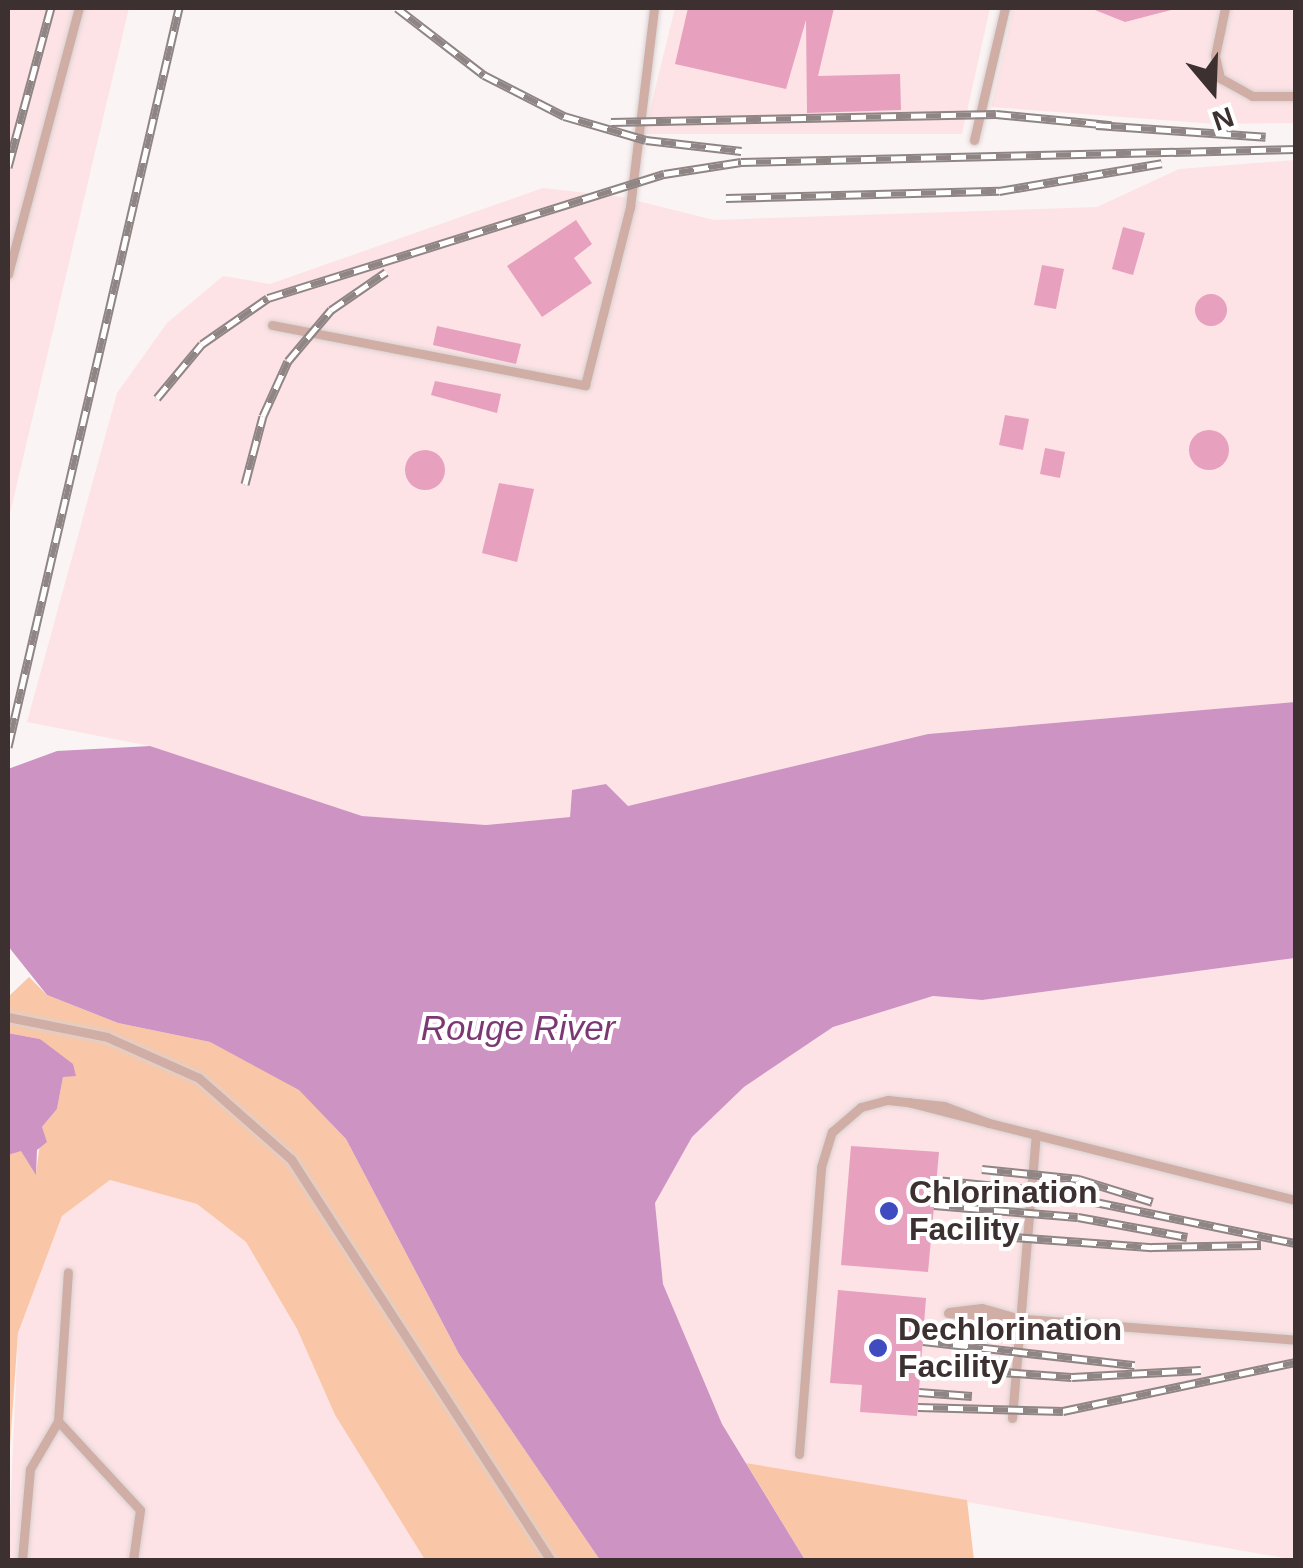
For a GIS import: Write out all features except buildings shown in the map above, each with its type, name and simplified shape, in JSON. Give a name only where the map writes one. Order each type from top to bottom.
[{"type":"lane","points":[[8,274],[79,8]]},
{"type":"lane","points":[[272,325],[585,386],[630,206],[654,8]]},
{"type":"lane","points":[[974,140],[1005,8]]},
{"type":"lane","points":[[1225,8],[1215,56],[1220,78],[1252,96],[1296,96]]},
{"type":"lane","points":[[8,1017],[107,1037],[200,1078],[292,1159],[550,1560]]},
{"type":"lane","points":[[799,1454],[825,1146],[837,1125],[860,1106],[908,1102],[1296,1200]]},
{"type":"lane","points":[[1012,1418],[1017,1317],[1036,1134]]},
{"type":"lane","points":[[22,1560],[30,1469],[58,1421],[68,1272]]},
{"type":"lane","points":[[1017,1317],[981,1320],[948,1313],[961,1307],[1017,1317],[1296,1340]]},
{"type":"lane","points":[[58,1421],[140,1510],[134,1560]]},
{"type":"shaded area","points":[[8,8],[129,8],[8,522]]},
{"type":"shaded area","points":[[675,8],[990,8],[962,134],[644,134]]},
{"type":"shaded area","points":[[1013,8],[1295,8],[1295,123],[1215,124],[991,107]]},
{"type":"shaded area","points":[[1295,160],[1295,702],[928,734],[628,806],[606,784],[572,790],[570,817],[486,825],[362,816],[150,746],[27,722],[117,393],[167,323],[223,276],[270,284],[543,188],[622,197],[714,220],[1097,207],[1179,169]]},
{"type":"shaded area","points":[[1295,958],[1295,1560],[746,1463],[722,1424],[663,1284],[655,1203],[692,1137],[744,1087],[833,1027],[933,996],[982,1000]]},
{"type":"shaded area","points":[[29,977],[47,995],[118,1023],[210,1042],[299,1089],[346,1139],[459,1354],[600,1560],[425,1560],[335,1415],[297,1329],[246,1242],[197,1204],[110,1180],[62,1216],[18,1333],[8,1475],[8,1155],[21,1150],[36,1173],[42,1127],[57,1109],[63,1076],[75,1076],[40,1039],[8,1033],[8,997]]},
{"type":"shaded area","points":[[110,1180],[197,1204],[246,1242],[297,1329],[335,1415],[425,1560],[8,1560],[18,1333],[62,1216]]},
{"type":"shaded area","points":[[746,1463],[967,1500],[974,1560],[805,1560]]},
{"type":"water","name":"Rouge River","points":[[1295,702],[1295,958],[982,1000],[933,996],[833,1027],[744,1087],[692,1137],[655,1203],[663,1284],[722,1424],[805,1560],[600,1560],[459,1354],[346,1139],[299,1090],[210,1042],[118,1023],[47,995],[8,946],[8,769],[57,751],[150,746],[362,816],[486,825],[570,817],[572,790],[606,784],[628,806],[928,734]]},
{"type":"water","points":[[8,1033],[40,1039],[73,1064],[76,1076],[63,1077],[57,1109],[42,1127],[47,1142],[37,1150],[36,1175],[21,1151],[8,1155]]},
{"type":"railway","points":[[8,167],[51,8]]},
{"type":"railway","points":[[8,747],[179,8]]},
{"type":"railway","points":[[397,8],[484,75],[564,116],[646,140],[741,151]]},
{"type":"railway","points":[[611,122],[996,114],[1111,125]]},
{"type":"railway","points":[[1096,125],[1266,137]]},
{"type":"railway","points":[[157,398],[202,344],[268,298],[664,174],[741,162],[1296,149]]},
{"type":"railway","points":[[726,198],[999,191],[1162,163]]},
{"type":"railway","points":[[245,484],[263,416],[288,361],[331,310],[386,272]]},
{"type":"railway","points":[[982,1169],[1079,1179],[1153,1202]]},
{"type":"railway","points":[[936,1180],[1037,1190],[1296,1243]]},
{"type":"railway","points":[[934,1205],[1078,1217],[1187,1237]]},
{"type":"railway","points":[[932,1231],[1152,1247],[1261,1245]]},
{"type":"railway","points":[[923,1341],[1135,1365]]},
{"type":"railway","points":[[918,1407],[1063,1411],[1296,1362]]},
{"type":"railway","points":[[921,1366],[1072,1377],[1201,1370]]},
{"type":"railway","points":[[919,1392],[972,1396]]},
{"type":"place","name":"Chlorination Facility","points":[[889,1211]]},
{"type":"place","name":"Dechlorination Facility","points":[[878,1348]]}]
